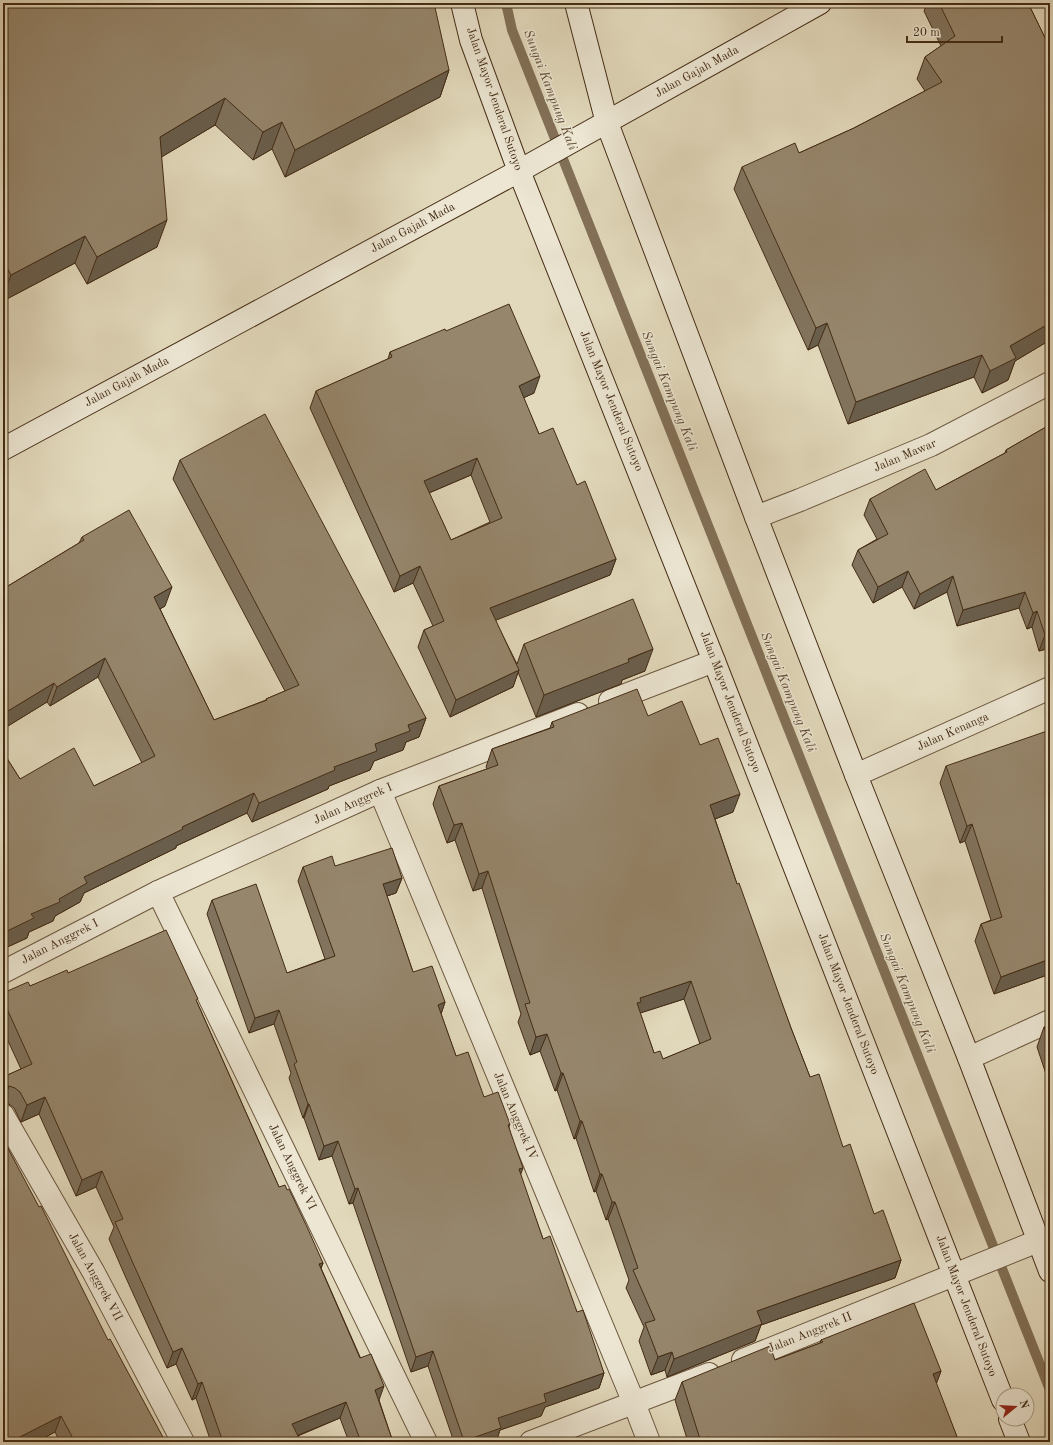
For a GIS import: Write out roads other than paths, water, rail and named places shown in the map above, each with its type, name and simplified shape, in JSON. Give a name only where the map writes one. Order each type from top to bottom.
[{"type":"main road","name":"Jalan Mayor Jenderal Sutoyo","points":[[462,3],[471,40],[527,166],[714,661],[960,1273],[999,1387]]},
{"type":"main road","points":[[576,3],[604,124],[856,775],[969,1058],[1032,1244],[1050,1271]]},
{"type":"main road","name":"Jalan Gajah Mada","points":[[3,449],[604,124],[820,3]]},
{"type":"main road","name":"Jalan Mawar","points":[[756,517],[931,445],[1050,383]]},
{"type":"main road","name":"Jalan Anggrek I","points":[[3,972],[158,892],[380,791],[714,661]]},
{"type":"main road","name":"Jalan Kenanga","points":[[856,775],[1050,688]]},
{"type":"main road","name":"Jalan Anggrek IV","points":[[380,791],[649,1442]]},
{"type":"main road","name":"Jalan Anggrek VI","points":[[158,892],[426,1442]]},
{"type":"main road","points":[[969,1058],[1050,1022]]},
{"type":"main road","name":"Jalan Anggrek VII","points":[[3,1115],[94,1273],[183,1442]]},
{"type":"main road","name":"Jalan Anggrek II","points":[[531,1442],[634,1403],[1032,1244]]},
{"type":"main road","points":[[1013,1427],[1019,1442]]},
{"type":"waterway","name":"Sungai Kampung Kali","points":[[506,3],[512,30],[1050,1390]]}]
